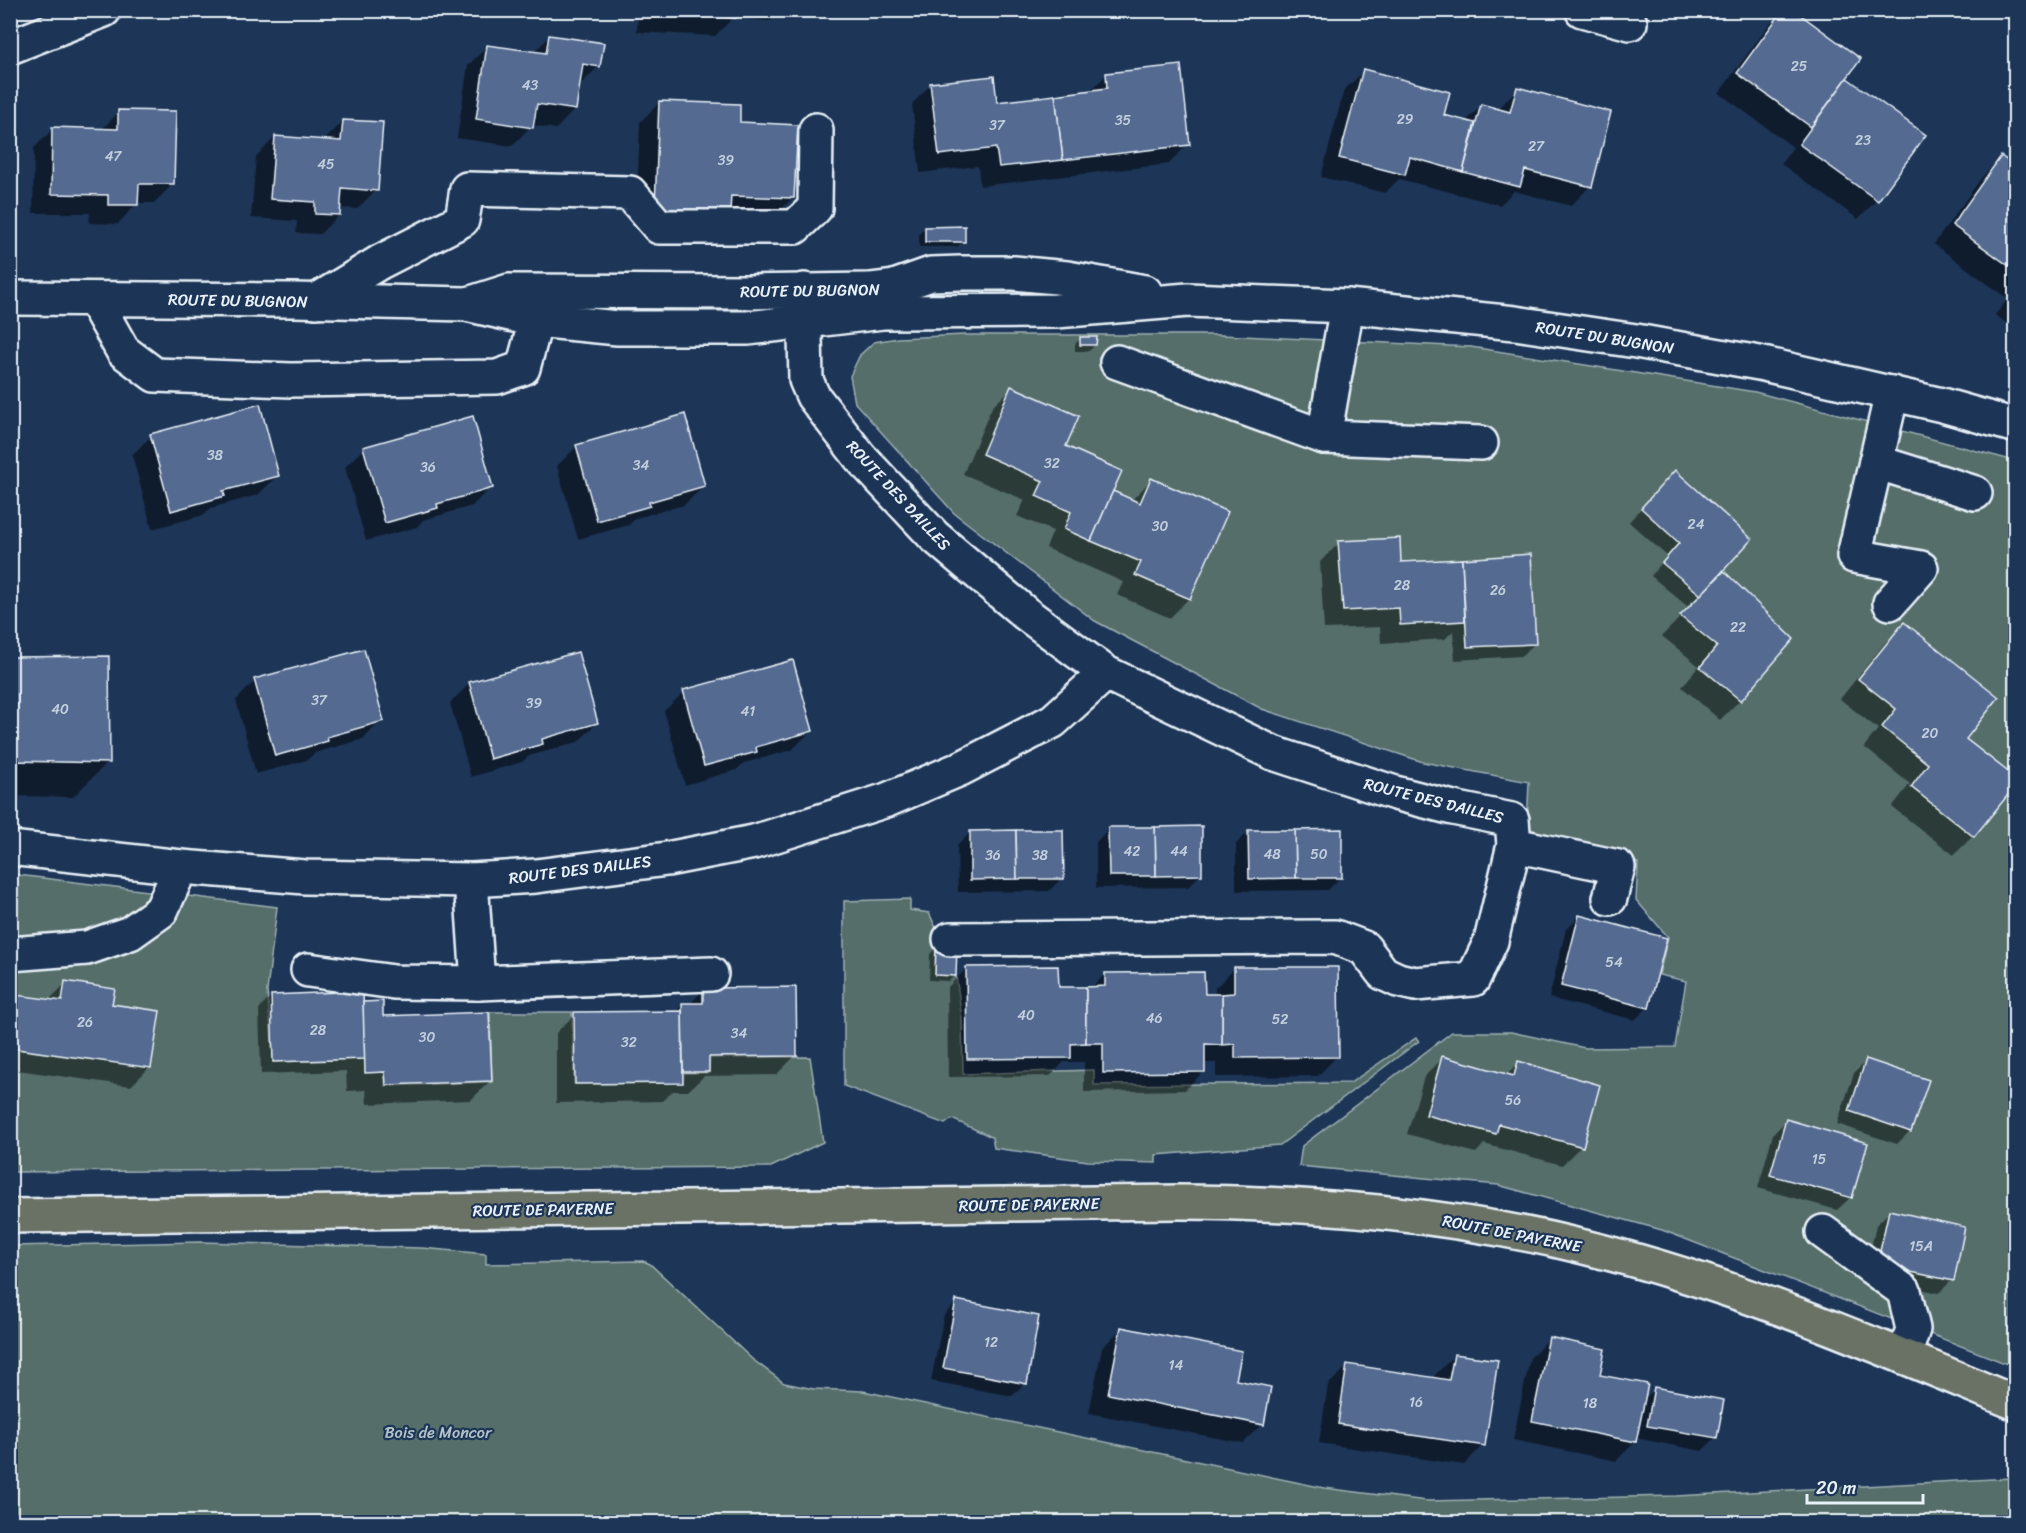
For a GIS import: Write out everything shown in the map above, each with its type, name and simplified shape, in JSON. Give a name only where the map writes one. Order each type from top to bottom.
[{"type":"main road","name":"ROUTE DE PAYERNE","points":[[10,1216],[1114,1203],[1254,1203],[1392,1212],[1475,1224],[1586,1247],[1649,1264],[1760,1301],[2016,1403]]},
{"type":"street","points":[[10,47],[104,10]]},
{"type":"street","points":[[1582,10],[1630,23]]},
{"type":"street","points":[[316,301],[380,262],[462,220],[467,189],[630,193],[659,226],[795,227],[815,208],[816,130]]},
{"type":"street","name":"ROUTE DU BUGNON","points":[[10,298],[466,304],[536,321],[618,328],[724,328],[870,290],[894,287],[931,274],[1014,273],[1067,278],[1188,300],[1347,306],[1515,323],[1636,341],[1759,363],[1892,393],[2016,426]]},
{"type":"street","name":"ROUTE DU BUGNON","points":[[466,304],[509,291],[747,292],[804,306]]},
{"type":"street","points":[[94,299],[123,351],[155,375],[291,380],[497,377],[523,368],[536,321]]},
{"type":"street","name":"ROUTE DES DAILLES","points":[[804,306],[806,380],[813,396],[860,457],[934,536],[1024,613],[1107,674],[1273,753],[1395,794],[1512,820],[1514,845],[1491,941],[1473,979],[1415,984],[1398,980],[1383,973],[1364,948],[1335,937],[950,939]]},
{"type":"street","points":[[1324,437],[1347,306]]},
{"type":"street","points":[[1117,362],[1324,437],[1481,443]]},
{"type":"street","points":[[1890,603],[1921,568],[1854,556],[1892,393]]},
{"type":"street","points":[[1876,462],[1975,493]]},
{"type":"street","name":"ROUTE DES DAILLES","points":[[10,848],[181,867],[305,877],[471,880],[536,876],[668,859],[754,842],[887,800],[960,769],[1053,721],[1107,674]]},
{"type":"street","points":[[1514,845],[1618,867],[1610,898]]},
{"type":"street","points":[[10,954],[87,948],[130,933],[161,911],[181,867]]},
{"type":"street","points":[[471,880],[478,983]]},
{"type":"street","points":[[308,970],[394,982],[478,983],[711,974]]},
{"type":"street","points":[[1823,1232],[1904,1292],[1913,1329],[1904,1357]]},
{"type":"green space","points":[[965,335],[1221,335],[1471,347],[1755,392],[2015,461],[2015,1367],[1662,1230],[1498,1185],[1299,1166],[1302,1146],[1452,1032],[1511,1032],[1585,1048],[1675,1047],[1686,981],[1659,975],[1668,937],[1636,900],[1638,863],[1527,828],[1529,782],[1423,762],[1262,709],[1095,621],[954,513],[855,403],[850,376],[860,355],[874,342],[898,338]]},
{"type":"green space","points":[[10,874],[277,907],[267,991],[274,1062],[365,1059],[366,1072],[385,1072],[385,1086],[492,1082],[490,1012],[572,1012],[574,1084],[683,1083],[684,1073],[709,1073],[710,1058],[810,1057],[823,1142],[771,1167],[11,1172]]},
{"type":"green space","points":[[910,899],[910,910],[929,913],[936,928],[935,975],[956,976],[962,1019],[963,1074],[1094,1070],[1094,1085],[1350,1083],[1416,1038],[1419,1041],[1280,1145],[1156,1155],[1156,1163],[1088,1161],[994,1148],[992,1137],[952,1119],[945,1124],[844,1086],[844,901]]},
{"type":"green space","name":"Bois de Moncor","points":[[200,1242],[422,1248],[486,1254],[486,1264],[643,1261],[650,1264],[752,1359],[784,1383],[814,1389],[863,1391],[1324,1488],[1427,1501],[1676,1496],[2015,1478],[2015,1522],[11,1522],[11,1246]]},
{"type":"building","points":[[656,10],[736,10],[736,18],[656,13]]},
{"type":"building","points":[[1783,10],[1794,10],[1861,59],[1811,127],[1737,73]]},
{"type":"building","points":[[549,35],[604,43],[600,67],[583,64],[576,110],[537,104],[533,128],[476,119],[487,45],[546,53]]},
{"type":"building","points":[[1181,65],[1190,145],[1063,160],[1055,95],[1107,88],[1106,73]]},
{"type":"building","points":[[1363,69],[1450,92],[1444,115],[1475,123],[1463,172],[1410,157],[1405,175],[1339,158]]},
{"type":"building","points":[[994,76],[997,102],[1055,95],[1063,160],[999,167],[996,148],[939,155],[930,83]]},
{"type":"building","points":[[1847,78],[1926,135],[1878,201],[1799,144]]},
{"type":"building","points":[[1517,87],[1611,112],[1592,187],[1525,170],[1520,187],[1463,172],[1481,104],[1510,112]]},
{"type":"building","points":[[659,101],[740,104],[740,122],[798,125],[794,198],[731,196],[730,211],[655,208]]},
{"type":"building","points":[[118,110],[176,111],[174,184],[139,184],[138,205],[108,205],[108,195],[51,194],[52,127],[118,129]]},
{"type":"building","points":[[343,120],[383,122],[378,191],[342,188],[340,215],[315,214],[315,202],[270,199],[275,136],[341,141]]},
{"type":"building","points":[[2001,156],[2016,167],[2016,271],[1952,225]]},
{"type":"building","points":[[965,226],[965,242],[925,242],[925,227]]},
{"type":"building","points":[[1080,337],[1097,337],[1096,345],[1080,345]]},
{"type":"building","points":[[1011,386],[1079,416],[1066,446],[1122,471],[1091,541],[1064,529],[1071,512],[1036,496],[1043,481],[982,454]]},
{"type":"building","points":[[260,404],[279,476],[223,491],[225,496],[171,511],[150,434]]},
{"type":"building","points":[[685,414],[705,486],[649,502],[650,506],[597,521],[576,445]]},
{"type":"building","points":[[473,416],[493,488],[437,504],[438,508],[385,523],[363,447]]},
{"type":"building","points":[[1675,470],[1752,539],[1701,595],[1662,563],[1679,543],[1641,508]]},
{"type":"building","points":[[1151,478],[1228,512],[1190,599],[1135,575],[1141,562],[1091,541],[1113,491],[1140,503]]},
{"type":"building","points":[[1400,538],[1401,562],[1462,559],[1465,621],[1400,625],[1399,608],[1343,611],[1338,541]]},
{"type":"building","points":[[1531,554],[1536,644],[1467,647],[1462,559]]},
{"type":"building","points":[[1724,571],[1794,639],[1741,701],[1700,667],[1717,646],[1680,616]]},
{"type":"building","points":[[1904,622],[1999,697],[1966,739],[2016,778],[2016,785],[1974,837],[1911,787],[1928,764],[1882,727],[1896,709],[1858,679]]},
{"type":"building","points":[[364,649],[384,721],[327,737],[328,741],[275,756],[254,679]]},
{"type":"building","points":[[578,652],[598,723],[542,739],[543,744],[490,759],[469,682]]},
{"type":"building","points":[[109,656],[110,763],[10,761],[10,657]]},
{"type":"building","points":[[793,660],[813,731],[756,747],[757,752],[704,766],[683,690]]},
{"type":"building","points":[[1202,826],[1202,875],[1156,876],[1155,827]]},
{"type":"building","points":[[1108,827],[1155,827],[1156,876],[1109,876]]},
{"type":"building","points":[[1342,829],[1342,878],[1296,878],[1295,830]]},
{"type":"building","points":[[1016,830],[1017,879],[970,880],[970,831]]},
{"type":"building","points":[[1016,830],[1063,830],[1064,879],[1017,879]]},
{"type":"building","points":[[1248,830],[1295,830],[1296,878],[1249,879]]},
{"type":"building","points":[[1579,915],[1667,938],[1649,1008],[1561,986]]},
{"type":"building","points":[[936,946],[957,947],[956,976],[935,975]]},
{"type":"building","points":[[1058,966],[1059,987],[1086,987],[1086,1043],[1071,1044],[1071,1058],[967,1059],[966,967]]},
{"type":"building","points":[[1234,967],[1338,967],[1339,1057],[1235,1058],[1235,1044],[1222,1045],[1222,994],[1234,993]]},
{"type":"building","points":[[1204,972],[1205,994],[1222,994],[1222,1045],[1205,1044],[1205,1072],[1103,1073],[1103,1043],[1086,1043],[1086,987],[1105,986],[1105,973]]},
{"type":"building","points":[[65,981],[115,989],[112,1004],[160,1011],[151,1068],[10,1048],[16,995],[62,1001]]},
{"type":"building","points":[[796,987],[797,1056],[709,1057],[709,1072],[683,1072],[682,1003],[703,1003],[703,988]]},
{"type":"building","points":[[363,991],[365,1059],[273,1062],[271,995]]},
{"type":"building","points":[[383,1001],[383,1016],[489,1012],[492,1081],[386,1085],[385,1072],[365,1073],[363,1002]]},
{"type":"building","points":[[682,1011],[683,1083],[575,1084],[574,1012]]},
{"type":"building","points":[[1442,1056],[1514,1076],[1518,1061],[1600,1085],[1583,1147],[1499,1124],[1496,1134],[1426,1115]]},
{"type":"building","points":[[1866,1059],[1929,1080],[1911,1132],[1849,1111]]},
{"type":"building","points":[[1786,1119],[1868,1143],[1852,1198],[1770,1175]]},
{"type":"building","points":[[1889,1210],[1965,1227],[1954,1281],[1877,1265]]},
{"type":"building","points":[[956,1300],[1039,1316],[1027,1384],[943,1368]]},
{"type":"building","points":[[1121,1327],[1242,1351],[1236,1380],[1271,1387],[1264,1425],[1108,1394]]},
{"type":"building","points":[[1549,1337],[1605,1349],[1600,1375],[1648,1384],[1636,1442],[1532,1421]]},
{"type":"building","points":[[1454,1354],[1498,1360],[1485,1446],[1338,1424],[1347,1364],[1449,1380]]},
{"type":"building","points":[[1654,1387],[1724,1400],[1717,1438],[1647,1426]]}]
